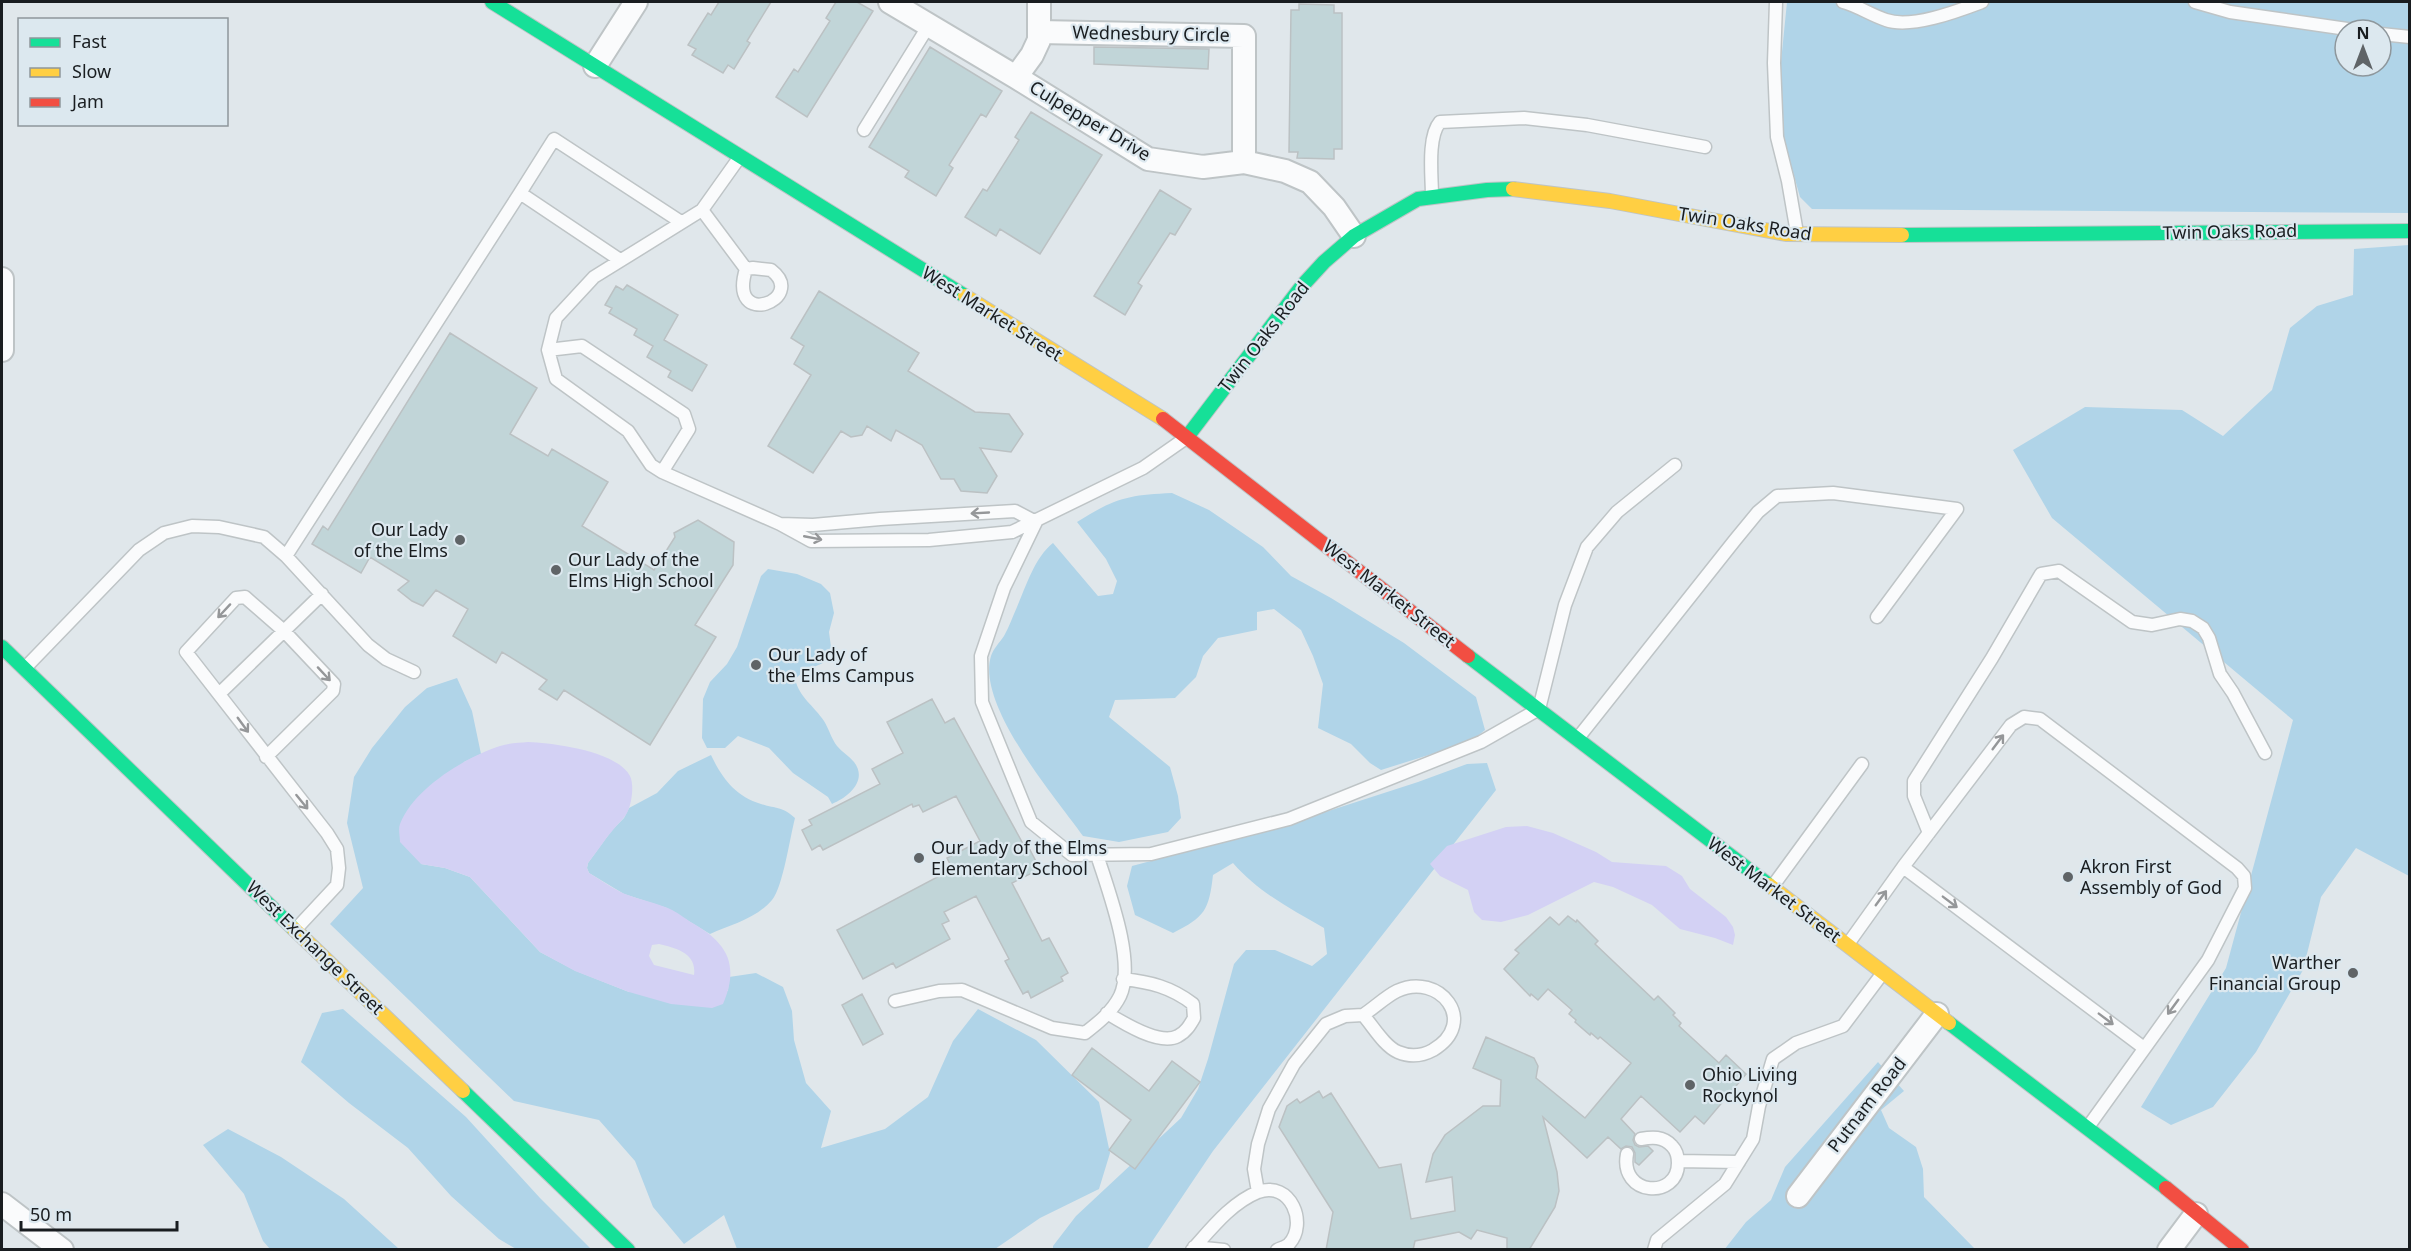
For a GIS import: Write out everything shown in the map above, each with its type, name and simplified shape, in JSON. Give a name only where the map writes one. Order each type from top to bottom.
[{"type":"main road","name":"West Market Street","points":[[492,2],[1173,426],[1577,739],[2087,1128],[2242,1250]]},
{"type":"main road","name":"Twin Oaks Road","points":[[1187,437],[1302,286],[1324,262],[1354,236],[1419,199],[1487,190],[1523,189],[1610,201],[1797,235],[2409,231]]},
{"type":"main road","name":"West Exchange Street","points":[[2,647],[628,1250]]},
{"type":"street","points":[[595,66],[636,2]]},
{"type":"street","name":"Culpepper Drive","points":[[890,2],[1017,76],[1148,159],[1203,167],[1244,162],[1285,171],[1310,182],[1334,207],[1354,236]]},
{"type":"street","points":[[1017,76],[1032,55],[1039,40],[1039,2]]},
{"type":"street","name":"Wednesbury Circle","points":[[1039,32],[1244,36],[1244,162]]},
{"type":"street","points":[[2,279],[2,350]]},
{"type":"street","name":"Putnam Road","points":[[1798,1196],[1937,1014]]},
{"type":"street","points":[[2,1204],[62,1250]]},
{"type":"street","points":[[2169,1250],[2196,1214]]},
{"type":"lane","points":[[1776,2],[1774,63],[1777,137],[1788,181],[1797,235]]},
{"type":"lane","points":[[1843,2],[1858,6],[1887,21],[1899,22],[1937,18],[1982,2]]},
{"type":"lane","points":[[2195,2],[2230,12],[2333,27]]},
{"type":"lane","points":[[864,130],[929,25]]},
{"type":"lane","points":[[2393,35],[2409,37]]},
{"type":"lane","points":[[1432,198],[1432,142],[1436,127],[1440,122],[1524,118],[1587,125],[1705,147]]},
{"type":"lane","points":[[286,556],[554,139],[681,222]]},
{"type":"lane","points":[[740,156],[702,210],[594,277],[556,318],[548,350],[556,379],[628,431],[651,465],[662,472],[780,524],[811,541],[929,540],[1012,532],[1143,468],[1187,437]]},
{"type":"lane","points":[[520,193],[620,260]]},
{"type":"lane","points":[[702,210],[746,269]]},
{"type":"lane","points":[[548,350],[582,346],[684,414],[689,429],[662,472]]},
{"type":"lane","points":[[1036,522],[1004,588],[981,656],[982,702],[1031,822],[1072,855],[1151,854],[1289,819],[1481,742],[1539,709],[1564,604],[1587,547],[1617,512],[1675,465]]},
{"type":"lane","points":[[1577,739],[1758,512],[1777,496],[1833,494],[1957,509],[1877,617]]},
{"type":"lane","points":[[780,524],[813,525],[1015,511],[1036,522]]},
{"type":"lane","points":[[24,669],[139,550],[164,533],[192,526],[219,527],[264,537],[286,556],[368,645],[386,659],[414,672]]},
{"type":"lane","points":[[1929,833],[1914,796],[1914,781],[1992,658],[2041,574],[2060,571],[2132,622],[2152,625],[2180,620],[2192,621],[2203,628],[2209,638],[2220,674],[2234,693],[2265,753]]},
{"type":"lane","points":[[220,693],[322,594]]},
{"type":"lane","points":[[266,757],[333,691],[334,684],[284,631],[245,597],[236,598],[186,652],[220,693],[266,757],[327,833],[337,849],[339,868],[337,885],[296,929]]},
{"type":"lane","points":[[1847,945],[2011,725],[2024,717],[2040,719],[2237,868],[2244,876],[2245,888],[2208,960],[2087,1128]]},
{"type":"lane","points":[[1772,888],[1862,764]]},
{"type":"lane","points":[[895,1001],[939,991],[962,990],[1052,1028],[1084,1033],[1103,1019],[1120,995],[1125,970],[1119,927],[1097,855]]},
{"type":"lane","points":[[1903,867],[2144,1048]]},
{"type":"lane","points":[[1654,1250],[1657,1240],[1725,1184],[1739,1162],[1753,1139],[1759,1106],[1773,1059],[1796,1043],[1843,1026],[1883,973]]},
{"type":"lane","points":[[1107,1013],[1141,1032],[1158,1037],[1177,1037],[1186,1030],[1194,1018],[1193,1004],[1176,992],[1147,981],[1123,979]]},
{"type":"lane","points":[[1258,1192],[1254,1168],[1258,1144],[1269,1109],[1294,1064],[1326,1024],[1346,1016],[1363,1015],[1395,992],[1419,987],[1432,989],[1439,993],[1450,1004],[1455,1016],[1454,1026],[1442,1045],[1420,1055],[1407,1055],[1396,1051],[1363,1015]]},
{"type":"lane","points":[[1627,1154],[1629,1176],[1642,1187],[1651,1189],[1668,1184],[1674,1178],[1678,1161],[1676,1153],[1665,1140],[1657,1137],[1641,1139]]},
{"type":"lane","points":[[1678,1161],[1739,1162]]},
{"type":"lane","points":[[1193,1248],[1232,1207],[1258,1192],[1276,1189],[1285,1194],[1293,1205],[1296,1219],[1296,1234],[1288,1245],[1277,1250]]},
{"type":"lane","points":[[1193,1248],[1224,1250]]},
{"type":"shaded area","points":[[1787,2],[2409,2],[2409,213],[1812,209],[1800,197],[1776,112]]},
{"type":"shaded area","points":[[2409,245],[2409,876],[2356,848],[2321,897],[2303,970],[2256,1052],[2213,1107],[2171,1125],[2141,1107],[2226,968],[2293,720],[2052,518],[2013,450],[2085,407],[2182,410],[2223,436],[2272,390],[2290,328],[2317,306],[2353,295],[2354,249]]},
{"type":"shaded area","points":[[1172,493],[1209,510],[1263,547],[1291,576],[1404,643],[1476,697],[1485,730],[1470,742],[1381,770],[1370,763],[1351,744],[1318,728],[1323,684],[1301,630],[1274,609],[1257,612],[1257,630],[1218,638],[1203,656],[1196,677],[1175,698],[1115,700],[1109,717],[1170,767],[1181,818],[1168,832],[1119,842],[1083,836],[1038,775],[1006,724],[995,699],[989,676],[991,656],[1006,633],[1036,564],[1053,543],[1098,596],[1113,594],[1117,581],[1106,559],[1077,522],[1122,499]]},
{"type":"shaded area","points":[[768,569],[797,574],[821,584],[830,593],[834,613],[829,632],[831,647],[825,662],[803,672],[795,679],[803,696],[824,721],[837,746],[858,769],[858,781],[855,787],[845,797],[832,804],[828,797],[793,773],[769,748],[738,736],[725,748],[707,748],[702,738],[703,699],[710,682],[727,664],[737,647],[761,576]]},
{"type":"shaded area","points":[[457,678],[472,711],[481,754],[464,762],[421,864],[445,868],[470,877],[540,952],[576,971],[629,992],[728,991],[729,977],[756,973],[783,987],[792,1011],[794,1040],[806,1083],[831,1111],[821,1148],[885,1129],[928,1097],[953,1041],[978,1009],[1036,1040],[1099,1102],[1110,1153],[1099,1189],[1040,1218],[995,1249],[737,1249],[724,1215],[684,1244],[653,1207],[635,1161],[599,1120],[514,1101],[330,924],[363,888],[347,823],[354,777],[372,748],[405,707],[427,688]]},
{"type":"shaded area","points":[[525,742],[584,750],[612,760],[623,767],[630,776],[632,792],[628,811],[588,863],[589,873],[625,894],[672,910],[712,936],[726,954],[730,965],[728,989],[723,1004],[712,1008],[671,1004],[629,992],[575,971],[540,952],[470,877],[445,868],[421,864],[400,842],[400,824],[407,811],[429,786],[457,766],[487,751],[503,745]],"holes":[[[659,944],[678,950],[689,957],[694,968],[694,975],[654,965],[649,956],[652,945]]]},
{"type":"shaded area","points":[[711,755],[725,779],[737,791],[752,801],[782,810],[795,818],[780,884],[772,900],[759,912],[710,934],[667,908],[624,894],[589,873],[587,868],[588,863],[612,830],[624,818],[629,808],[657,793],[678,771]]},
{"type":"shaded area","points":[[1487,763],[1496,790],[1213,1151],[1147,1249],[1053,1250],[1053,1246],[1076,1216],[1181,1118],[1198,1089],[1234,964],[1246,950],[1275,950],[1312,966],[1327,954],[1324,928],[1264,891],[1233,863],[1213,875],[1210,897],[1199,917],[1173,933],[1135,915],[1127,886],[1132,866],[1279,827],[1467,764]]},
{"type":"shaded area","points":[[1527,826],[1553,833],[1596,852],[1612,862],[1666,866],[1682,876],[1690,889],[1726,917],[1735,935],[1733,945],[1680,929],[1652,905],[1613,887],[1594,882],[1528,915],[1501,922],[1482,920],[1474,912],[1468,890],[1440,876],[1430,864],[1447,846],[1506,827]]},
{"type":"shaded area","points":[[343,1009],[466,1117],[540,1198],[591,1249],[516,1249],[499,1239],[451,1196],[408,1148],[349,1103],[301,1062],[322,1013]]},
{"type":"shaded area","points":[[1878,1062],[1904,1091],[1881,1110],[1889,1128],[1916,1147],[1923,1169],[1924,1197],[1975,1249],[1724,1250],[1746,1222],[1771,1200],[1785,1167]]},
{"type":"shaded area","points":[[228,1129],[281,1157],[344,1199],[399,1249],[270,1249],[263,1241],[244,1194],[203,1145]]},
{"type":"building","points":[[719,2],[771,2],[747,41],[750,43],[734,69],[728,65],[723,73],[692,55],[696,49],[688,45],[708,13],[711,15]]},
{"type":"building","points":[[836,2],[857,2],[873,11],[807,117],[776,97],[794,69],[798,72],[830,21],[826,18]]},
{"type":"building","points":[[1299,4],[1334,5],[1334,13],[1342,13],[1342,149],[1334,149],[1334,159],[1297,158],[1298,152],[1289,152],[1291,10],[1299,10]]},
{"type":"building","points":[[930,47],[1002,91],[986,117],[981,114],[949,165],[953,168],[936,196],[905,177],[909,171],[869,147]]},
{"type":"building","points":[[1094,47],[1209,49],[1208,69],[1094,64]]},
{"type":"building","points":[[1031,112],[1102,155],[1040,254],[1000,229],[996,236],[965,217],[983,189],[987,191],[1019,140],[1015,137]]},
{"type":"building","points":[[1160,190],[1191,209],[1175,235],[1170,233],[1138,283],[1142,286],[1125,315],[1094,296]]},
{"type":"building","points":[[627,285],[678,315],[664,340],[707,365],[692,391],[668,377],[671,371],[647,357],[653,346],[634,335],[637,329],[609,313],[612,308],[605,305],[616,286],[623,290]]},
{"type":"building","points":[[819,291],[919,353],[908,371],[975,412],[1009,414],[1023,434],[1011,452],[980,448],[997,476],[987,493],[961,491],[954,479],[941,479],[922,445],[896,430],[891,441],[867,426],[862,435],[851,437],[841,431],[813,473],[768,446],[811,375],[794,364],[804,346],[791,338]]},
{"type":"building","name":"Our Lady of the Elms","points":[[450,333],[537,388],[510,434],[548,456],[552,449],[608,482],[582,526],[654,570],[675,537],[674,533],[698,520],[734,542],[733,565],[695,625],[716,637],[650,745],[564,690],[557,700],[539,689],[547,680],[502,652],[496,663],[453,636],[468,609],[436,590],[423,606],[398,590],[409,581],[370,557],[361,573],[312,544],[323,526],[328,530]]},
{"type":"building","points":[[932,699],[945,723],[954,718],[1027,851],[1030,850],[1040,869],[1012,883],[1042,941],[1049,938],[1068,973],[1061,977],[1063,981],[1031,998],[1028,991],[1023,994],[1005,961],[1009,959],[976,896],[944,912],[949,921],[942,924],[950,939],[896,968],[893,963],[863,979],[837,930],[947,872],[945,869],[951,866],[947,858],[980,841],[956,796],[923,812],[919,805],[913,807],[912,804],[823,850],[820,845],[812,850],[802,830],[812,825],[809,820],[880,784],[872,769],[903,753],[887,722]]},
{"type":"building","name":"Ohio Living Rockynol","points":[[1568,916],[1576,922],[1577,920],[1598,941],[1595,944],[1654,1000],[1658,996],[1675,1013],[1673,1015],[1681,1023],[1679,1026],[1719,1063],[1726,1055],[1746,1074],[1704,1124],[1695,1116],[1680,1132],[1641,1096],[1621,1119],[1635,1134],[1633,1140],[1635,1145],[1648,1146],[1653,1151],[1639,1165],[1635,1162],[1632,1147],[1626,1146],[1621,1149],[1608,1137],[1587,1158],[1543,1117],[1557,1172],[1559,1191],[1555,1207],[1529,1250],[1507,1250],[1507,1238],[1477,1230],[1471,1239],[1459,1232],[1415,1241],[1413,1250],[1326,1250],[1333,1212],[1279,1127],[1287,1106],[1297,1099],[1300,1103],[1319,1091],[1323,1098],[1331,1093],[1379,1168],[1401,1164],[1411,1219],[1455,1211],[1452,1177],[1426,1182],[1433,1154],[1445,1135],[1483,1106],[1500,1106],[1501,1080],[1473,1068],[1486,1037],[1534,1058],[1538,1066],[1536,1078],[1585,1118],[1631,1063],[1600,1037],[1598,1039],[1591,1033],[1590,1035],[1575,1022],[1576,1020],[1569,1014],[1572,1010],[1548,989],[1538,1000],[1531,994],[1530,996],[1504,969],[1519,953],[1515,950],[1550,917],[1559,925]]},
{"type":"building","points":[[862,994],[883,1034],[863,1045],[842,1005]]},
{"type":"building","points":[[1092,1048],[1149,1091],[1172,1061],[1200,1082],[1135,1169],[1109,1150],[1131,1120],[1072,1075]]},
{"type":"traffic: fast","points":[[492,2],[965,296]]},
{"type":"traffic: fast","points":[[1187,437],[1302,286],[1324,262],[1354,236],[1418,199],[1513,189]]},
{"type":"traffic: fast","points":[[1902,235],[2410,231]]},
{"type":"traffic: fast","points":[[2,647],[293,928]]},
{"type":"traffic: fast","points":[[1468,656],[1769,885]]},
{"type":"traffic: fast","points":[[1949,1023],[2166,1188]]},
{"type":"traffic: fast","points":[[463,1091],[628,1250]]},
{"type":"traffic: slow","points":[[1513,189],[1610,201],[1786,234],[1902,235]]},
{"type":"traffic: slow","points":[[965,296],[1163,419]]},
{"type":"traffic: slow","points":[[1769,885],[1949,1023]]},
{"type":"traffic: slow","points":[[293,928],[463,1091]]},
{"type":"traffic: jam","points":[[1163,419],[1468,656]]},
{"type":"traffic: jam","points":[[2166,1188],[2242,1250]]},
{"type":"place","name":"Our Lady of the Elms","points":[[460,540]]},
{"type":"place","name":"Our Lady of the Elms High School","points":[[556,570]]},
{"type":"place","name":"Our Lady of the Elms Campus","points":[[756,665]]},
{"type":"place","name":"Our Lady of the Elms Elementary School","points":[[919,858]]},
{"type":"place","name":"Akron First Assembly of God","points":[[2068,877]]},
{"type":"place","name":"Warther Financial Group","points":[[2353,973]]},
{"type":"place","name":"Ohio Living Rockynol","points":[[1690,1085]]}]
